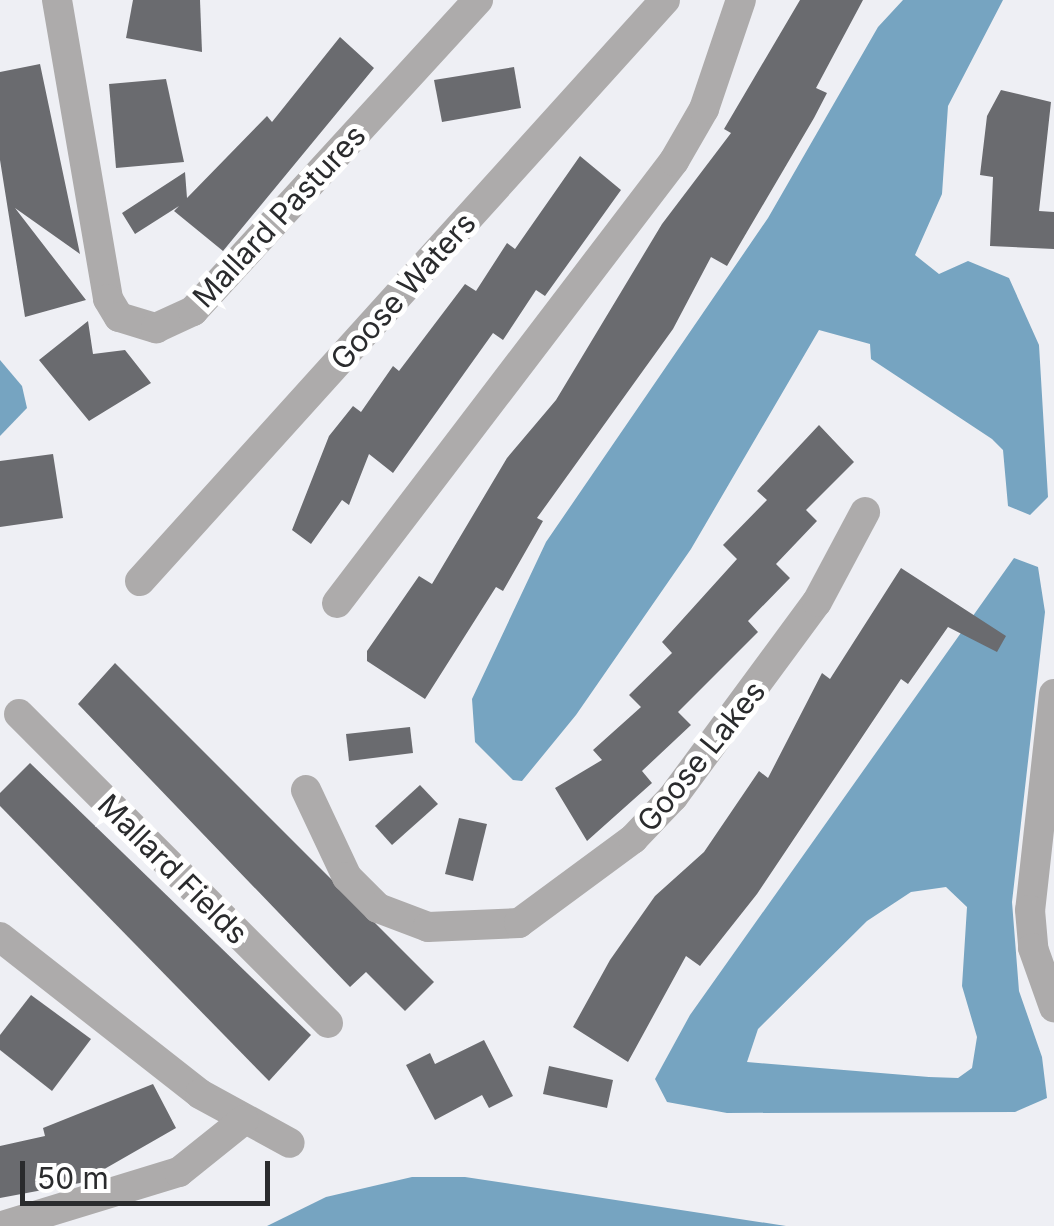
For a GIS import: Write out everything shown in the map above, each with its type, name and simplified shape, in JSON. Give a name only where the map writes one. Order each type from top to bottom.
[{"type":"street","name":"Mallard Pastures","points":[[57,0],[108,298],[120,318],[156,328],[193,311],[478,0]]},
{"type":"street","name":"Goose Waters","points":[[140,581],[666,0]]},
{"type":"street","points":[[336,603],[674,161],[717,78],[741,0]]},
{"type":"street","name":"Goose Lakes","points":[[306,790],[347,877],[378,908],[428,926],[518,922],[633,840],[673,797],[806,618],[864,512]]},
{"type":"street","points":[[1054,694],[1030,910],[1054,1007]]},
{"type":"street","name":"Mallard Fields","points":[[16,718],[328,1023]]},
{"type":"street","points":[[0,937],[200,1094],[290,1143]]},
{"type":"street","points":[[2,1226],[179,1172],[244,1120]]},
{"type":"water","points":[[903,0],[1003,0],[948,106],[942,194],[915,255],[939,274],[968,261],[1009,278],[1039,345],[1048,497],[1030,515],[1008,506],[1003,450],[992,439],[871,359],[870,344],[819,330],[691,549],[576,715],[522,781],[513,780],[475,742],[472,699],[546,542],[768,218],[878,27]]},
{"type":"water","points":[[0,360],[22,386],[27,408],[0,436]]},
{"type":"water","points":[[1014,558],[1038,567],[1045,612],[1012,902],[1019,991],[1042,1057],[1047,1098],[1015,1112],[727,1113],[667,1102],[655,1079],[690,1015]],"holes":[[[946,887],[967,907],[962,986],[977,1037],[972,1068],[958,1078],[747,1062],[758,1029],[867,921],[911,892]]]},
{"type":"water","points":[[412,1177],[465,1177],[786,1226],[267,1226],[326,1197]]},
{"type":"building","points":[[133,0],[200,0],[202,52],[126,38]]},
{"type":"building","points":[[800,0],[863,0],[816,88],[827,93],[814,118],[727,266],[711,257],[673,329],[537,518],[543,521],[503,591],[496,587],[425,699],[367,661],[367,651],[419,576],[432,584],[507,458],[556,400],[662,224],[731,133],[724,129]]},
{"type":"building","points":[[340,37],[374,68],[223,251],[174,211],[179,206],[135,234],[122,213],[185,172],[187,198],[267,116],[272,122]]},
{"type":"building","points":[[40,64],[80,254],[15,208],[86,300],[25,317],[0,160],[0,72]]},
{"type":"building","points":[[514,67],[521,108],[442,122],[434,80]]},
{"type":"building","points":[[166,79],[184,162],[116,168],[109,84]]},
{"type":"building","points":[[1001,90],[1051,102],[1039,211],[1054,212],[1054,249],[990,246],[993,177],[980,175],[987,116]]},
{"type":"building","points":[[580,156],[621,190],[545,296],[536,290],[503,340],[493,333],[393,473],[369,454],[349,505],[342,500],[311,544],[292,530],[329,436],[353,406],[361,412],[393,366],[399,371],[465,284],[476,291],[507,243],[515,249]]},
{"type":"building","points":[[88,321],[93,354],[125,350],[151,383],[89,421],[39,360]]},
{"type":"building","points":[[819,425],[854,462],[806,510],[817,521],[776,564],[790,578],[748,621],[758,632],[678,712],[691,725],[642,771],[652,783],[587,841],[555,788],[602,760],[593,750],[641,707],[629,695],[672,653],[662,642],[737,559],[723,545],[767,500],[757,491]]},
{"type":"building","points":[[53,454],[63,518],[0,527],[0,461]]},
{"type":"building","points":[[901,568],[1006,636],[997,652],[948,627],[908,684],[901,679],[757,894],[700,966],[686,956],[628,1062],[573,1027],[610,960],[655,896],[704,852],[759,771],[768,778],[822,673],[830,679]]},
{"type":"building","points":[[115,663],[434,982],[405,1011],[366,972],[350,987],[78,704]]},
{"type":"building","points":[[410,727],[413,753],[349,761],[346,734]]},
{"type":"building","points":[[30,763],[311,1035],[269,1081],[0,806],[0,793]]},
{"type":"building","points":[[420,785],[438,804],[392,845],[375,826]]},
{"type":"building","points":[[459,818],[487,824],[473,881],[445,874]]},
{"type":"building","points":[[31,995],[91,1039],[52,1091],[0,1050],[0,1035]]},
{"type":"building","points":[[484,1040],[513,1096],[489,1108],[482,1095],[435,1120],[406,1065],[430,1053],[435,1064]]},
{"type":"building","points":[[549,1066],[613,1080],[607,1108],[543,1094]]},
{"type":"building","points":[[153,1084],[176,1128],[80,1183],[0,1198],[0,1146],[45,1136],[43,1128]]}]
